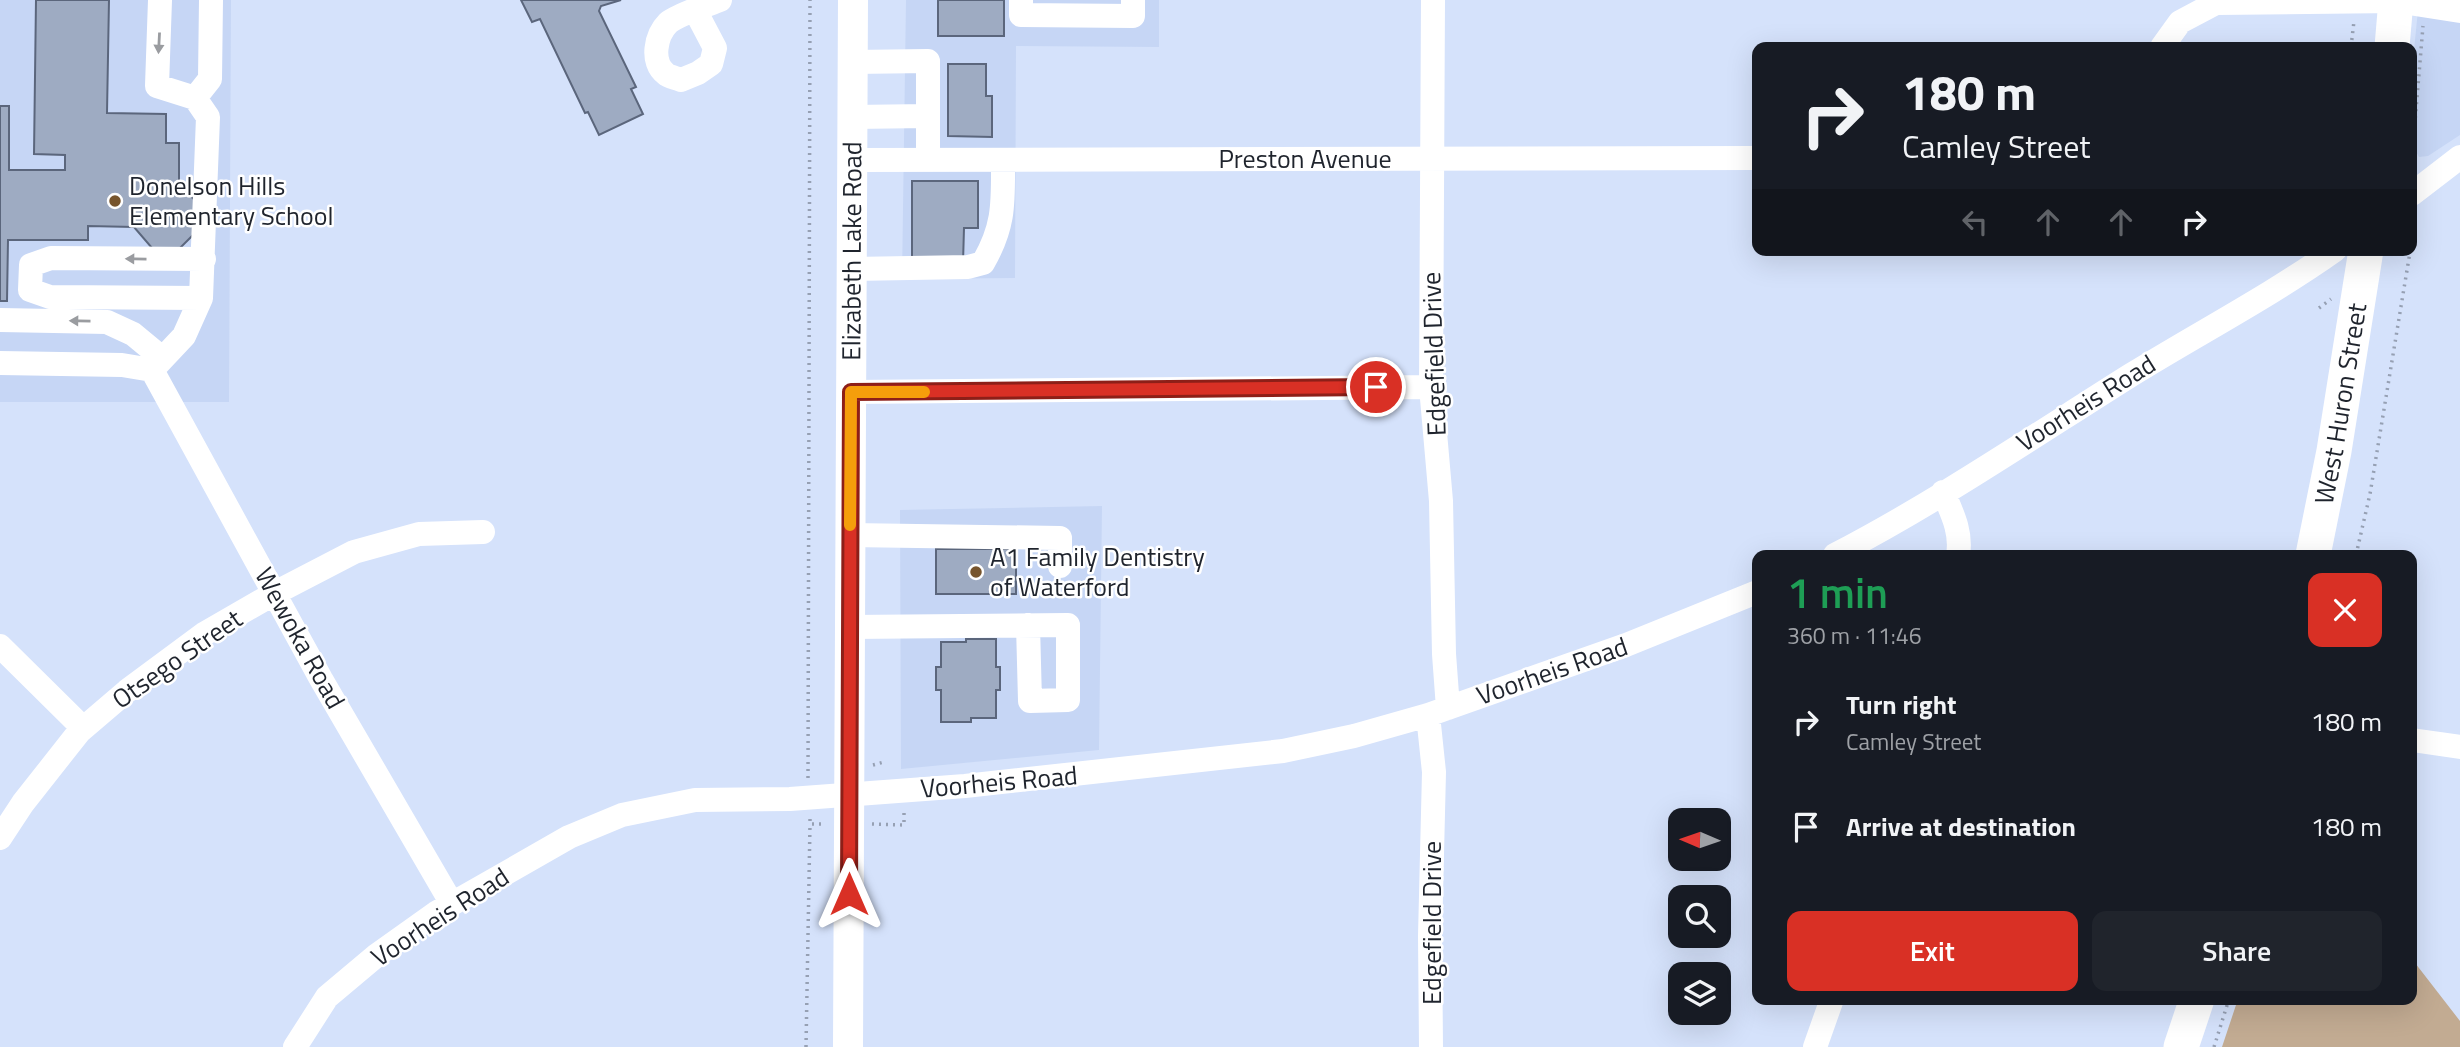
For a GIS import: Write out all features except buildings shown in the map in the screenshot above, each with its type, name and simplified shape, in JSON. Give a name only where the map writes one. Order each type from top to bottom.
[{"type":"highway","points":[[2394,42],[2406,2]]},
{"type":"highway","name":"West Huron Street","points":[[2314,550],[2334,451],[2366,256]]},
{"type":"highway","points":[[2181,1047],[2195,1005]]},
{"type":"main road","name":"Elizabeth Lake Road","points":[[848,1047],[853,0]]},
{"type":"street","points":[[160,0],[157,86],[203,88]]},
{"type":"street","points":[[0,363],[157,364],[184,336],[201,298],[208,117],[203,88],[211,0]]},
{"type":"street","points":[[695,10],[720,0]]},
{"type":"street","points":[[1021,0],[1021,15],[1133,16],[1133,0]]},
{"type":"street","name":"Edgefield Drive","points":[[1431,1047],[1430,936],[1434,772],[1444,654],[1443,524],[1431,387],[1430,159],[1433,0]]},
{"type":"street","points":[[2166,42],[2180,22],[2216,3],[2272,0],[2406,2],[2460,11]]},
{"type":"street","points":[[853,62],[928,61],[928,160]]},
{"type":"street","points":[[852,117],[928,116]]},
{"type":"street","points":[[2417,190],[2460,157]]},
{"type":"street","name":"Preston Avenue","points":[[852,160],[1752,159]]},
{"type":"street","points":[[852,269],[968,267],[983,262],[996,239],[1003,214],[1003,160]]},
{"type":"street","name":"Voorheis Road","points":[[1844,550],[1943,492],[2202,331],[2291,281],[2326,256]]},
{"type":"street","points":[[201,298],[50,297],[30,290],[31,265],[51,258],[204,259]]},
{"type":"street","points":[[0,320],[107,322],[133,334],[157,364]]},
{"type":"street","name":"Wewoka Road","points":[[157,364],[321,679],[452,904]]},
{"type":"street","points":[[851,392],[1431,387]]},
{"type":"street","points":[[1943,492],[1957,525],[1959,550]]},
{"type":"street","name":"Otsego Street","points":[[0,838],[23,803],[83,728],[127,691],[204,634],[354,552],[419,534],[483,533]]},
{"type":"street","points":[[850,535],[1060,538],[1060,566]]},
{"type":"street","name":"Voorheis Road","points":[[295,1047],[327,997],[377,955],[452,904],[569,837],[622,815],[695,800],[790,800],[1057,777],[1283,751],[1354,736],[1438,711],[1626,645],[1752,594]]},
{"type":"street","points":[[850,627],[1028,625]]},
{"type":"street","points":[[0,646],[83,728]]},
{"type":"street","points":[[2417,741],[2460,747]]},
{"type":"street","points":[[1815,1047],[1830,1005]]},
{"type":"path","points":[[808,780],[810,0]]},
{"type":"path","points":[[2406,2],[2408,42]]},
{"type":"path","points":[[2357,550],[2370,494],[2409,256]]},
{"type":"path","points":[[806,1047],[810,824]]},
{"type":"path","points":[[2214,1047],[2228,1005]]},
{"type":"shaded area","name":"Donelson Hills Elementary School","points":[[0,0],[231,0],[229,402],[0,402]]},
{"type":"shaded area","points":[[906,0],[1159,0],[1159,47],[1016,46],[1015,278],[902,279]]},
{"type":"shaded area","points":[[2419,0],[2460,0],[2460,135],[2428,156],[2419,157],[2417,42],[2415,42]]},
{"type":"shaded area","points":[[1102,506],[1099,750],[901,769],[900,510]]},
{"type":"shaded area","points":[[2417,965],[2460,1021],[2460,1047],[2222,1047],[2236,1005],[2417,1005]]},
{"type":"slow traffic","points":[[850,525],[851,392],[924,392]]},
{"type":"place","name":"Donelson Hills Elementary School","points":[[115,201]]},
{"type":"place","name":"A1 Family Dentistry of Waterford","points":[[976,572]]},
{"type":"route","points":[[849,894],[851,392],[1376,387]]}]
